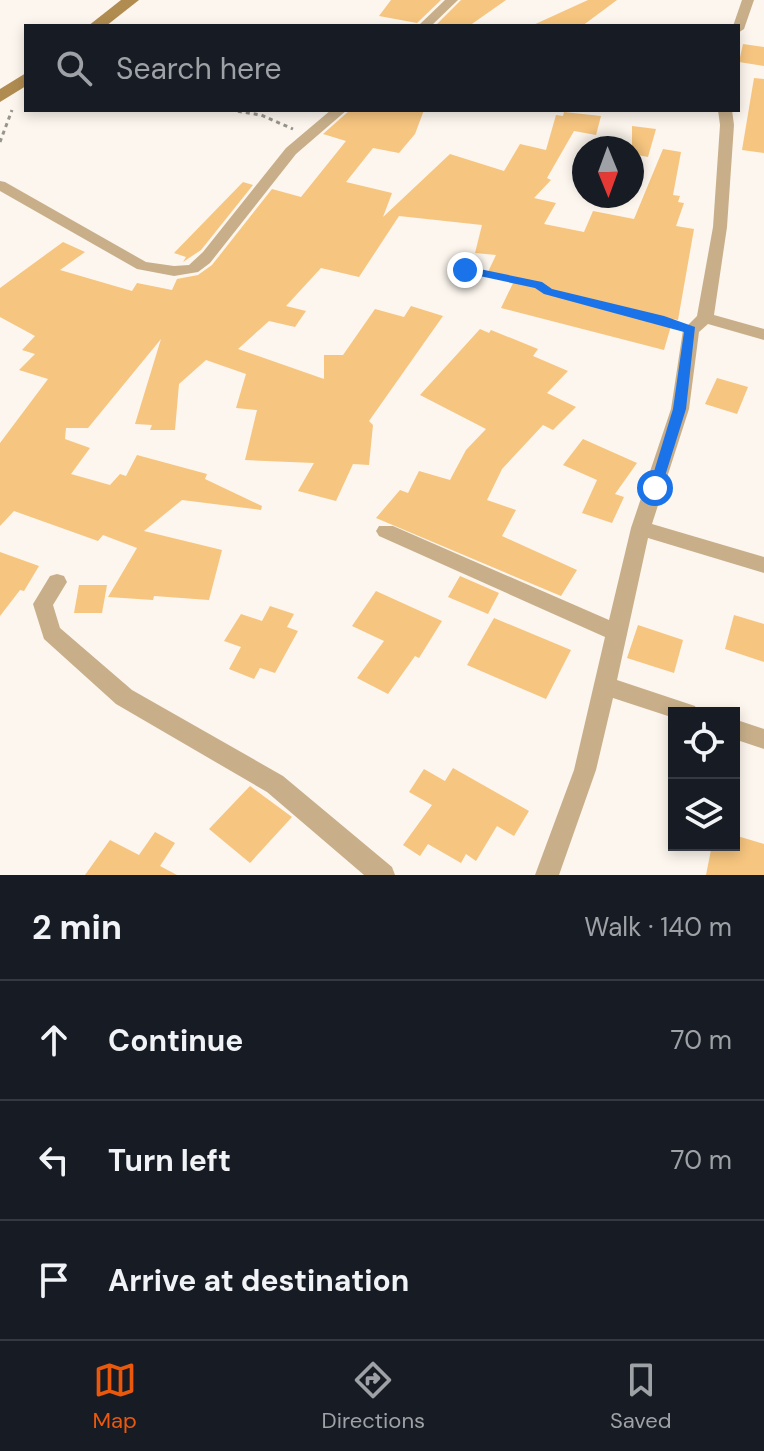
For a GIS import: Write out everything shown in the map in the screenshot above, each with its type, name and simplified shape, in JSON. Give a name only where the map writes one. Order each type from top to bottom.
[{"type":"street","points":[[99,24],[131,0]]},
{"type":"street","points":[[426,24],[452,0]]},
{"type":"street","points":[[740,24],[748,0]]},
{"type":"street","points":[[7,101],[24,80]]},
{"type":"street","points":[[0,185],[142,266],[174,271],[193,269],[241,215],[265,180],[322,120],[336,112]]},
{"type":"street","points":[[547,875],[585,770],[641,528],[680,409],[720,227],[725,112]]},
{"type":"street","points":[[698,324],[764,335]]},
{"type":"street","points":[[641,528],[764,565]]},
{"type":"street","points":[[386,531],[615,632]]},
{"type":"street","points":[[57,582],[43,604],[51,633],[65,648],[124,697],[275,784],[383,875]]},
{"type":"street","points":[[606,686],[669,707]]},
{"type":"street","points":[[740,731],[764,739]]},
{"type":"path","points":[[0,142],[7,101]]},
{"type":"path","points":[[242,112],[261,115],[306,136]]},
{"type":"path","points":[[465,270],[538,285],[548,292],[664,319],[698,324]]},
{"type":"building","points":[[391,0],[441,0],[417,23],[379,16]]},
{"type":"building","points":[[461,0],[506,0],[472,24],[437,24]]},
{"type":"building","points":[[588,0],[617,0],[585,24],[535,24]]},
{"type":"building","points":[[743,44],[764,47],[764,66],[740,62]]},
{"type":"building","points":[[754,78],[764,79],[764,153],[742,150]]},
{"type":"building","points":[[348,112],[423,112],[415,134],[399,153],[373,148],[346,182],[392,193],[383,217],[450,154],[504,171],[520,144],[546,150],[556,115],[563,116],[564,112],[601,116],[596,135],[574,131],[547,178],[551,180],[534,198],[556,203],[544,224],[584,232],[593,211],[634,219],[639,208],[644,208],[644,195],[663,149],[681,152],[673,195],[680,196],[678,202],[684,203],[676,226],[694,229],[678,320],[673,319],[664,350],[501,308],[515,279],[488,272],[496,255],[475,253],[482,225],[399,216],[359,277],[321,268],[286,306],[306,311],[295,327],[269,321],[238,349],[324,379],[324,355],[343,355],[375,309],[404,317],[411,306],[443,316],[369,421],[373,425],[369,465],[353,464],[336,501],[298,491],[314,463],[245,460],[257,410],[236,408],[246,374],[206,360],[179,384],[175,430],[150,430],[152,425],[135,424],[161,339],[88,428],[66,428],[65,439],[90,448],[71,474],[110,485],[120,474],[126,476],[137,455],[207,474],[205,479],[262,506],[261,510],[182,500],[144,531],[222,550],[209,600],[108,597],[137,548],[103,535],[98,541],[14,511],[0,526],[0,443],[48,379],[19,370],[35,354],[22,350],[35,336],[0,317],[0,288],[63,242],[85,252],[60,270],[132,291],[137,283],[172,290],[177,279],[198,275],[212,265],[272,189],[301,197],[346,141],[323,134]]},
{"type":"building","points":[[632,126],[656,129],[648,157],[644,156],[644,136],[632,136]]},
{"type":"building","points":[[243,182],[253,185],[201,250],[183,262],[186,257],[174,253]]},
{"type":"building","points":[[480,329],[489,333],[491,330],[538,349],[533,356],[568,371],[547,393],[576,407],[553,430],[543,425],[502,469],[487,500],[516,510],[502,536],[577,570],[561,596],[376,518],[400,490],[408,493],[419,471],[450,480],[466,450],[486,429],[420,395]]},
{"type":"building","points":[[717,378],[748,387],[737,414],[705,404]]},
{"type":"building","points":[[583,439],[637,463],[615,494],[624,497],[612,523],[582,513],[597,480],[563,465]]},
{"type":"building","points":[[0,552],[39,566],[24,591],[20,590],[0,616]]},
{"type":"building","points":[[460,576],[499,593],[488,614],[448,597]]},
{"type":"building","points":[[79,585],[107,585],[102,613],[74,613]]},
{"type":"building","points":[[376,591],[442,621],[419,658],[415,656],[388,694],[357,678],[384,641],[352,626]]},
{"type":"building","points":[[270,606],[294,614],[287,627],[298,631],[275,673],[260,668],[254,679],[229,669],[241,647],[224,641],[241,614],[262,621]]},
{"type":"building","points":[[734,615],[764,624],[764,662],[725,649]]},
{"type":"building","points":[[494,618],[571,650],[546,699],[467,665]]},
{"type":"building","points":[[638,625],[683,640],[674,673],[627,658]]},
{"type":"building","points":[[453,768],[529,811],[514,836],[497,826],[476,861],[466,854],[461,863],[428,844],[420,856],[403,845],[432,805],[409,792],[424,769],[445,781]]},
{"type":"building","points":[[250,786],[292,817],[250,863],[209,829]]},
{"type":"building","points":[[155,832],[175,843],[160,866],[177,875],[85,875],[110,840],[139,855]]},
{"type":"building","points":[[740,837],[764,844],[764,875],[706,875],[711,851],[740,851]]},
{"type":"route","points":[[465,270],[538,285],[548,292],[664,319],[691,330],[680,409],[655,488]]}]
